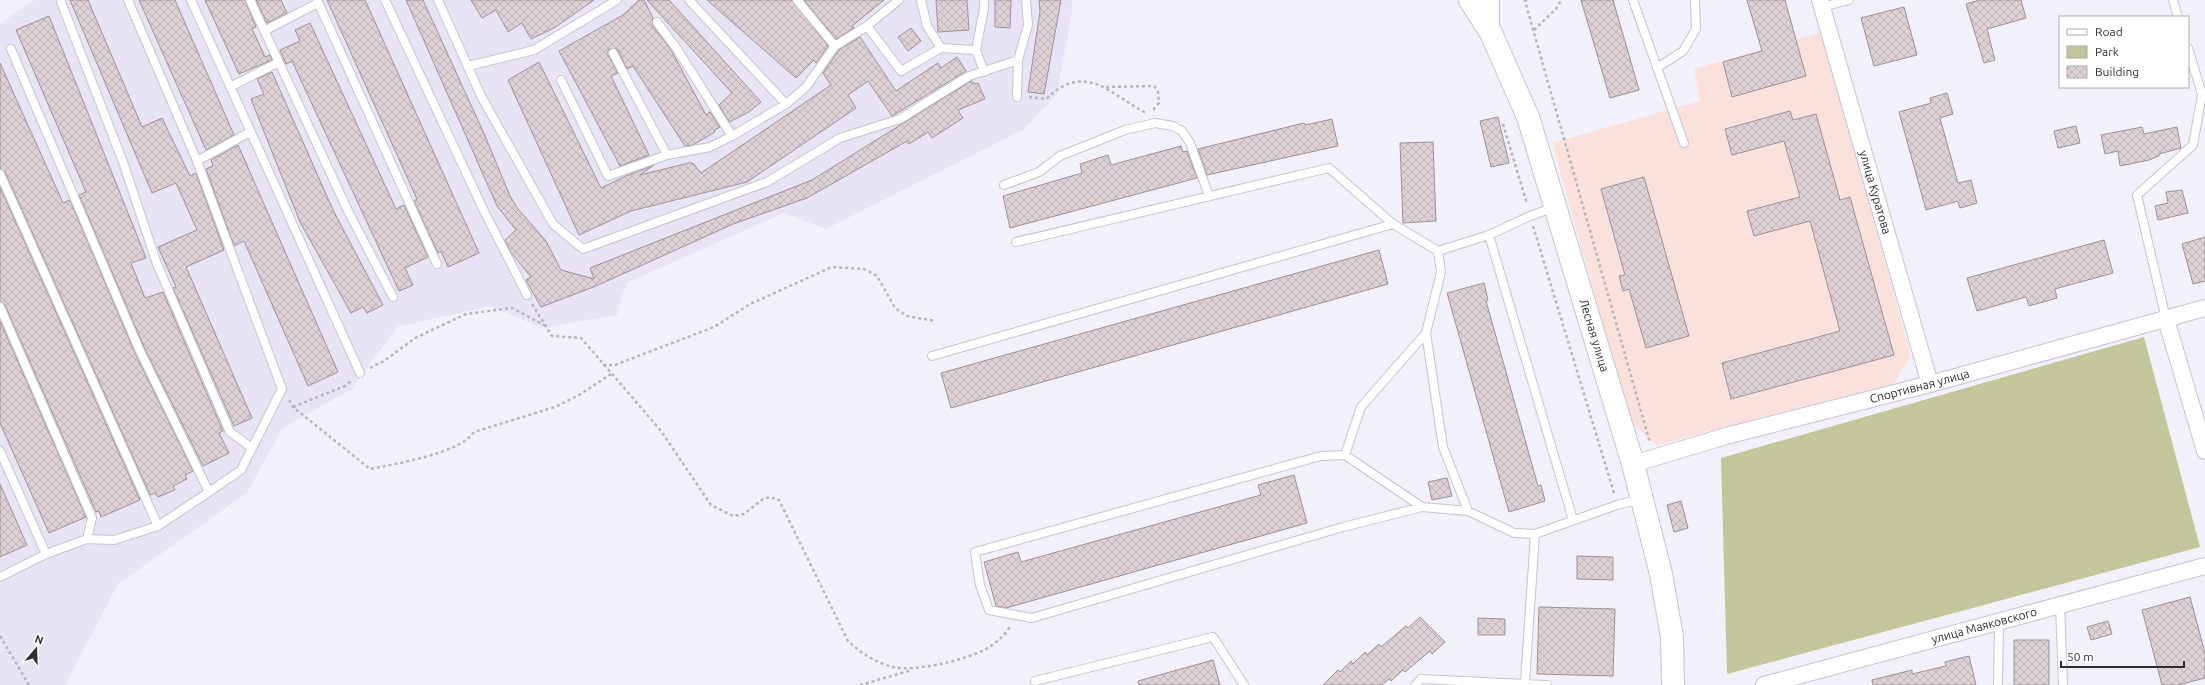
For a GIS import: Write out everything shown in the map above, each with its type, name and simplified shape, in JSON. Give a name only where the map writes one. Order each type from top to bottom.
[{"type":"main road","name":"Лесная улица","points":[[1470,0],[1491,33],[1528,117],[1633,464],[1661,574],[1672,637],[1673,685]]},
{"type":"street","points":[[1491,0],[1491,33]]},
{"type":"street","name":"улица Куратова","points":[[1821,4],[1930,384]]},
{"type":"street","name":"Спортивная улица","points":[[1633,464],[1726,436],[1930,384],[2205,308]]},
{"type":"street","points":[[2166,319],[2205,451]]},
{"type":"street","name":"улица Маяковского","points":[[1765,685],[2205,566]]},
{"type":"lane","points":[[0,577],[46,554],[87,540],[114,540],[158,526],[209,492],[240,470],[282,389],[197,161],[128,0]]},
{"type":"lane","points":[[191,0],[360,373]]},
{"type":"lane","points":[[250,0],[349,213],[393,297]]},
{"type":"lane","points":[[385,0],[485,213],[527,294]]},
{"type":"lane","points":[[438,0],[481,96],[553,224],[583,249],[767,182],[840,138],[900,118],[970,76],[1018,60]]},
{"type":"lane","points":[[468,66],[534,50],[617,0]]},
{"type":"lane","points":[[689,0],[786,104]]},
{"type":"lane","points":[[797,0],[835,46]]},
{"type":"lane","points":[[561,80],[608,176],[667,155],[710,147],[732,136],[786,104],[806,87],[835,46],[867,26],[899,0]]},
{"type":"lane","points":[[922,0],[927,26],[941,48]]},
{"type":"lane","points":[[984,0],[984,8],[976,50],[984,72]]},
{"type":"lane","points":[[1017,97],[1018,60],[1028,25],[1026,0]]},
{"type":"lane","points":[[1633,0],[1684,143]]},
{"type":"lane","points":[[1657,68],[1683,51],[1696,29],[1695,0]]},
{"type":"lane","points":[[1821,4],[1850,0]]},
{"type":"lane","points":[[2173,0],[2178,16]]},
{"type":"lane","points":[[60,2],[123,162],[160,272],[230,432],[252,448]]},
{"type":"lane","points":[[264,31],[318,2],[437,264]]},
{"type":"lane","points":[[657,22],[677,49],[732,136]]},
{"type":"lane","points":[[867,26],[900,71],[941,48],[976,50]]},
{"type":"lane","points":[[11,49],[139,349],[209,492]]},
{"type":"lane","points":[[2166,319],[2137,195],[2194,145],[2202,94],[2189,51]]},
{"type":"lane","points":[[613,53],[667,155]]},
{"type":"lane","points":[[230,87],[279,62]]},
{"type":"lane","points":[[1004,185],[1039,172],[1060,156],[1125,130],[1155,123],[1173,126],[1182,132],[1190,143],[1209,196]]},
{"type":"lane","points":[[197,161],[250,132]]},
{"type":"lane","points":[[1016,242],[1329,168],[1393,224],[1438,251],[1489,235],[1530,216],[1556,207]]},
{"type":"lane","points":[[0,174],[158,526]]},
{"type":"lane","points":[[932,356],[1393,224]]},
{"type":"lane","points":[[1489,235],[1573,520]]},
{"type":"lane","points":[[1438,251],[1441,272],[1426,333],[1442,446],[1468,512]]},
{"type":"lane","points":[[0,307],[92,518],[87,540]]},
{"type":"lane","points":[[1345,455],[1361,406],[1426,333]]},
{"type":"lane","points":[[0,451],[46,554]]},
{"type":"lane","points":[[1422,507],[1345,455],[1322,456],[975,552],[980,585],[988,610],[1032,618],[1343,527],[1422,507],[1468,512],[1514,533],[1535,534],[1617,505],[1642,499]]},
{"type":"lane","points":[[1525,683],[1535,534]]},
{"type":"lane","points":[[2060,605],[2063,685]]},
{"type":"lane","points":[[1998,685],[1999,621]]},
{"type":"lane","points":[[1035,681],[1213,637],[1244,685]]},
{"type":"lane","points":[[1415,685],[1421,680],[1547,685]]},
{"type":"path","points":[[1527,0],[1525,1],[1650,446]]},
{"type":"path","points":[[1534,30],[1556,9],[1562,0]]},
{"type":"path","points":[[1017,97],[1046,99],[1058,86],[1086,81],[1106,88],[1120,96],[1131,105]]},
{"type":"path","points":[[1106,88],[1154,86],[1158,92],[1159,103],[1148,114]]},
{"type":"path","points":[[1503,124],[1617,505]]},
{"type":"path","points":[[603,365],[615,365],[714,327],[750,304],[832,268],[864,270],[877,276],[895,308],[907,316],[936,321]]},
{"type":"path","points":[[527,294],[544,325],[552,336],[580,338],[661,431],[711,505],[733,516],[744,514],[763,498],[770,497],[779,500],[848,641],[875,660],[894,668],[914,669]]},
{"type":"path","points":[[544,325],[512,308],[466,314],[415,338],[384,362],[360,373],[345,386],[293,407],[370,469],[413,460],[455,447],[470,440],[474,432],[555,407],[573,398],[611,374]]},
{"type":"path","points":[[860,685],[914,669],[953,661],[985,650],[1003,637],[1007,632],[1011,626],[1010,615]]},
{"type":"path","points":[[0,636],[29,685]]},
{"type":"shaded area","points":[[34,0],[1072,0],[1072,13],[1057,94],[1024,129],[826,229],[784,213],[626,283],[617,315],[543,328],[490,306],[397,327],[351,390],[282,428],[247,493],[118,584],[65,685],[0,685],[0,24]]},
{"type":"shaded area","points":[[1822,32],[1911,357],[1893,384],[1656,445],[1631,423],[1552,143],[1700,101],[1694,69]]},
{"type":"green space","points":[[2144,337],[2200,547],[1727,674],[1721,458]]},
{"type":"building","points":[[70,0],[88,0],[142,127],[162,118],[190,176],[196,173],[224,250],[186,267],[252,418],[234,426],[173,288],[176,287],[158,247],[197,230],[176,183],[152,193]]},
{"type":"building","points":[[139,0],[175,0],[234,135],[206,150]]},
{"type":"building","points":[[205,0],[245,0],[256,27],[252,29],[265,57],[270,55],[272,60],[239,74]]},
{"type":"building","points":[[256,0],[281,0],[287,13],[267,23]]},
{"type":"building","points":[[327,0],[365,0],[479,253],[448,267],[441,251],[438,253],[414,201],[417,199]]},
{"type":"building","points":[[406,0],[423,0],[486,138],[510,196],[518,209],[546,241],[561,270],[594,279],[590,268],[812,180],[971,81],[976,84],[978,83],[985,99],[958,110],[963,118],[932,138],[928,132],[909,144],[907,141],[807,198],[733,224],[596,286],[541,307],[526,280],[531,277],[510,251],[505,240],[516,230],[497,206]]},
{"type":"building","points":[[471,0],[594,0],[554,28],[531,39],[522,23],[508,32],[496,10],[482,18]]},
{"type":"building","points":[[639,0],[644,0],[653,18],[652,25],[671,50],[706,115],[710,112],[720,127],[714,130],[715,132],[693,145],[685,146],[633,66],[627,69],[618,50],[611,48],[608,50],[608,55],[618,73],[611,76],[649,155],[620,166],[559,51],[623,15]]},
{"type":"building","points":[[647,0],[669,0],[761,102],[749,112],[729,122],[719,105],[732,93]]},
{"type":"building","points":[[707,0],[792,0],[828,46],[816,63],[814,60],[796,78]]},
{"type":"building","points":[[804,0],[884,0],[852,26],[854,28],[836,39]]},
{"type":"building","points":[[936,0],[967,0],[969,30],[938,32]]},
{"type":"building","points":[[995,0],[1011,0],[1010,28],[995,27]]},
{"type":"building","points":[[1039,0],[1061,0],[1044,94],[1028,92],[1040,11]]},
{"type":"building","points":[[1581,0],[1613,0],[1639,90],[1610,98]]},
{"type":"building","points":[[1747,0],[1785,0],[1806,76],[1732,97],[1723,62],[1762,51]]},
{"type":"building","points":[[1980,0],[2021,0],[2026,18],[1987,29],[1995,60],[1984,63],[1966,4]]},
{"type":"building","points":[[1904,7],[1917,55],[1874,66],[1861,18]]},
{"type":"building","points":[[49,16],[146,258],[131,263],[145,298],[163,292],[223,431],[219,433],[229,453],[203,466],[144,347],[79,195],[86,192],[16,30]]},
{"type":"building","points":[[310,23],[396,209],[404,205],[428,257],[405,268],[413,285],[399,291],[292,61],[286,64],[280,50],[300,41],[295,30]]},
{"type":"building","points":[[911,28],[921,41],[908,51],[898,37]]},
{"type":"building","points":[[860,37],[896,91],[938,63],[941,68],[957,57],[966,71],[892,116],[868,81],[848,95],[856,108],[747,182],[631,211],[579,235],[508,80],[539,62],[601,188],[654,165],[640,175],[689,163],[693,163],[701,173],[831,85],[823,73],[839,50]]},
{"type":"building","points":[[0,63],[63,203],[70,200],[134,351],[193,471],[185,475],[187,479],[173,486],[175,490],[158,497],[155,493],[150,495],[5,172],[0,169]]},
{"type":"building","points":[[272,72],[333,210],[383,305],[367,313],[363,307],[351,313],[300,222],[251,99],[264,94],[257,79]]},
{"type":"building","points":[[1947,93],[1953,114],[1940,118],[1958,183],[1971,180],[1977,203],[1960,208],[1958,201],[1926,210],[1899,112],[1931,103],[1930,98]]},
{"type":"building","points":[[1790,111],[1793,120],[1816,114],[1840,200],[1850,197],[1894,355],[1731,399],[1722,363],[1840,331],[1810,221],[1754,236],[1747,211],[1800,197],[1784,141],[1732,155],[1725,129]]},
{"type":"building","points":[[1498,117],[1509,163],[1491,167],[1480,121]]},
{"type":"building","points":[[1332,119],[1338,146],[1207,175],[1198,149],[1304,123],[1305,125]]},
{"type":"building","points":[[2076,126],[2080,143],[2058,148],[2054,131]]},
{"type":"building","points":[[2142,127],[2144,134],[2177,127],[2181,148],[2159,154],[2159,156],[2149,160],[2120,166],[2118,151],[2105,154],[2101,135]]},
{"type":"building","points":[[1433,142],[1436,221],[1403,223],[1400,143]]},
{"type":"building","points":[[238,145],[338,372],[308,386],[244,241],[234,246],[206,169],[213,166],[211,160]]},
{"type":"building","points":[[1181,146],[1183,152],[1187,151],[1197,178],[1010,228],[1003,196],[1082,173],[1080,164],[1108,155],[1111,165]]},
{"type":"building","points":[[1644,177],[1689,336],[1646,348],[1629,289],[1623,291],[1619,276],[1625,275],[1601,189]]},
{"type":"building","points":[[0,187],[140,500],[101,517],[99,511],[96,512],[5,305],[0,302]]},
{"type":"building","points":[[2182,190],[2188,213],[2158,220],[2155,206],[2168,203],[2166,192]]},
{"type":"building","points":[[2205,237],[2205,281],[2193,284],[2182,244]]},
{"type":"building","points":[[2104,240],[2113,273],[2055,289],[2057,298],[2029,306],[2026,297],[1977,311],[1967,278]]},
{"type":"building","points":[[1379,250],[1388,284],[951,408],[941,373]]},
{"type":"building","points":[[1484,283],[1488,300],[1486,301],[1538,486],[1541,485],[1545,501],[1509,512],[1447,293]]},
{"type":"building","points":[[0,321],[86,517],[49,533],[0,423]]},
{"type":"building","points":[[1294,475],[1307,523],[1006,608],[996,606],[984,562],[1018,552],[1021,562],[1261,495],[1258,485]]},
{"type":"building","points":[[1447,478],[1452,496],[1432,500],[1428,482]]},
{"type":"building","points":[[0,484],[27,545],[0,557]]},
{"type":"building","points":[[1681,501],[1688,528],[1674,532],[1667,505]]},
{"type":"building","points":[[1577,556],[1613,557],[1613,580],[1577,579]]},
{"type":"building","points":[[2190,597],[2205,653],[2205,678],[2178,685],[2162,685],[2142,610]]},
{"type":"building","points":[[1539,607],[1615,609],[1613,676],[1537,674]]},
{"type":"building","points":[[1420,617],[1445,642],[1432,654],[1430,651],[1405,672],[1403,670],[1391,681],[1389,679],[1382,685],[1323,685],[1338,670],[1340,672],[1351,661],[1353,664],[1365,652],[1367,655],[1379,644],[1381,647],[1406,626],[1408,628]]},
{"type":"building","points":[[1478,618],[1505,619],[1505,635],[1478,635]]},
{"type":"building","points":[[2108,621],[2112,634],[2091,640],[2087,627]]},
{"type":"building","points":[[2014,640],[2049,640],[2049,685],[2014,685]]},
{"type":"building","points":[[1969,656],[1976,685],[1873,685],[1872,680],[1912,670],[1912,674],[1946,666],[1945,662]]},
{"type":"building","points":[[1213,660],[1220,685],[1139,685],[1138,681]]}]
